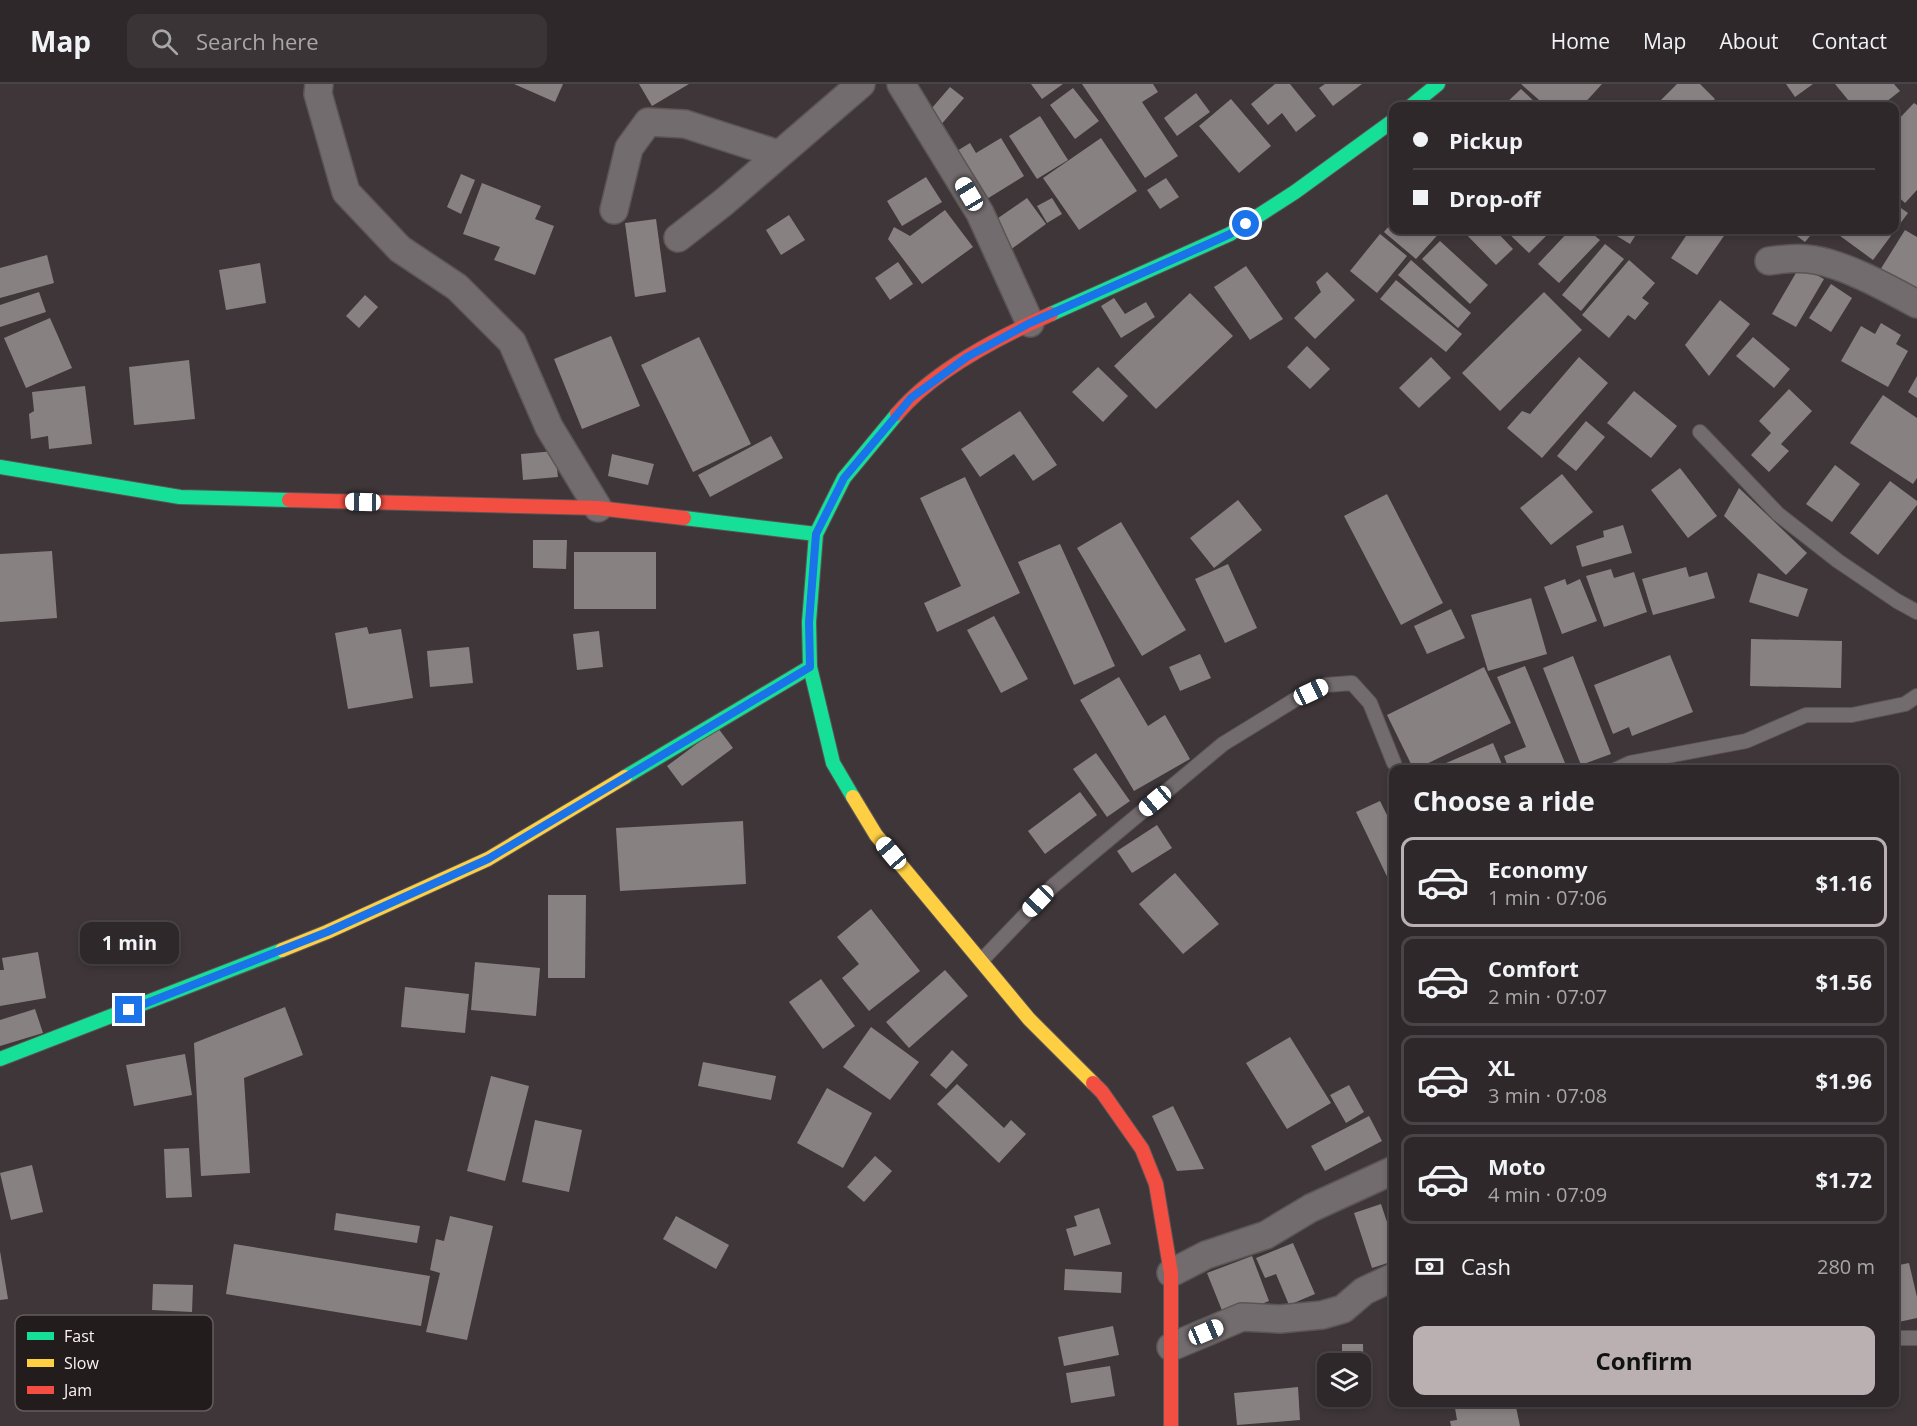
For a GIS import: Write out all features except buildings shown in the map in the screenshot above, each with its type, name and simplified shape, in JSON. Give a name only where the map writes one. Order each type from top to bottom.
[{"type":"street","points":[[319,84],[318,94],[346,192],[400,249],[457,287],[512,342],[549,427],[598,508]]},
{"type":"street","points":[[678,238],[724,202],[861,84]]},
{"type":"street","points":[[901,84],[980,213],[1030,323]]},
{"type":"street","points":[[1416,102],[1438,84]]},
{"type":"street","points":[[615,210],[629,148],[648,122],[685,124],[778,154]]},
{"type":"street","points":[[1171,1426],[1171,1273],[1156,1184],[1142,1149],[1102,1092],[1029,1019],[876,835],[833,763],[810,667],[809,622],[816,534],[844,478],[911,398],[967,357],[1030,323],[1230,234],[1295,192],[1389,124]]},
{"type":"street","points":[[1768,261],[1795,258],[1816,260],[1840,267],[1917,304]]},
{"type":"street","points":[[0,467],[180,497],[598,508],[816,534]]},
{"type":"street","points":[[0,1059],[327,932],[488,859],[810,667]]},
{"type":"street","points":[[1171,1273],[1206,1255],[1266,1235],[1311,1208],[1389,1172]]},
{"type":"street","points":[[1171,1347],[1242,1317],[1280,1319],[1322,1315],[1343,1309],[1364,1291],[1389,1279]]},
{"type":"lane","points":[[1700,432],[1778,514],[1838,561],[1917,612]]},
{"type":"lane","points":[[981,961],[1053,886],[1223,744],[1306,694],[1326,685],[1352,683],[1370,703],[1394,763]]},
{"type":"lane","points":[[1626,765],[1746,741],[1806,715],[1852,715],[1905,704],[1917,696]]},
{"type":"lane","points":[[1899,1338],[1917,1338]]},
{"type":"traffic: fast","points":[[1416,102],[1438,84]]},
{"type":"traffic: fast","points":[[1051,314],[1230,234],[1295,192],[1389,124]]},
{"type":"traffic: fast","points":[[853,797],[833,763],[810,667],[809,622],[816,534],[844,478],[897,414]]},
{"type":"traffic: fast","points":[[0,467],[180,497],[289,500]]},
{"type":"traffic: fast","points":[[684,518],[816,534]]},
{"type":"traffic: fast","points":[[625,777],[810,667]]},
{"type":"traffic: fast","points":[[0,1059],[282,950]]},
{"type":"traffic: slow","points":[[282,950],[488,859],[625,777]]},
{"type":"traffic: slow","points":[[853,797],[876,835],[1029,1019],[1093,1083]]},
{"type":"traffic: jam","points":[[897,414],[929,383],[968,356],[1051,314]]},
{"type":"traffic: jam","points":[[289,500],[598,508],[684,518]]},
{"type":"traffic: jam","points":[[1093,1083],[1102,1092],[1142,1149],[1156,1184],[1171,1273],[1171,1426]]},
{"type":"route","points":[[129,1010],[327,932],[488,859],[810,667],[809,622],[816,534],[844,478],[911,398],[967,357],[1030,323],[1165,264],[1230,234],[1246,224]]}]
